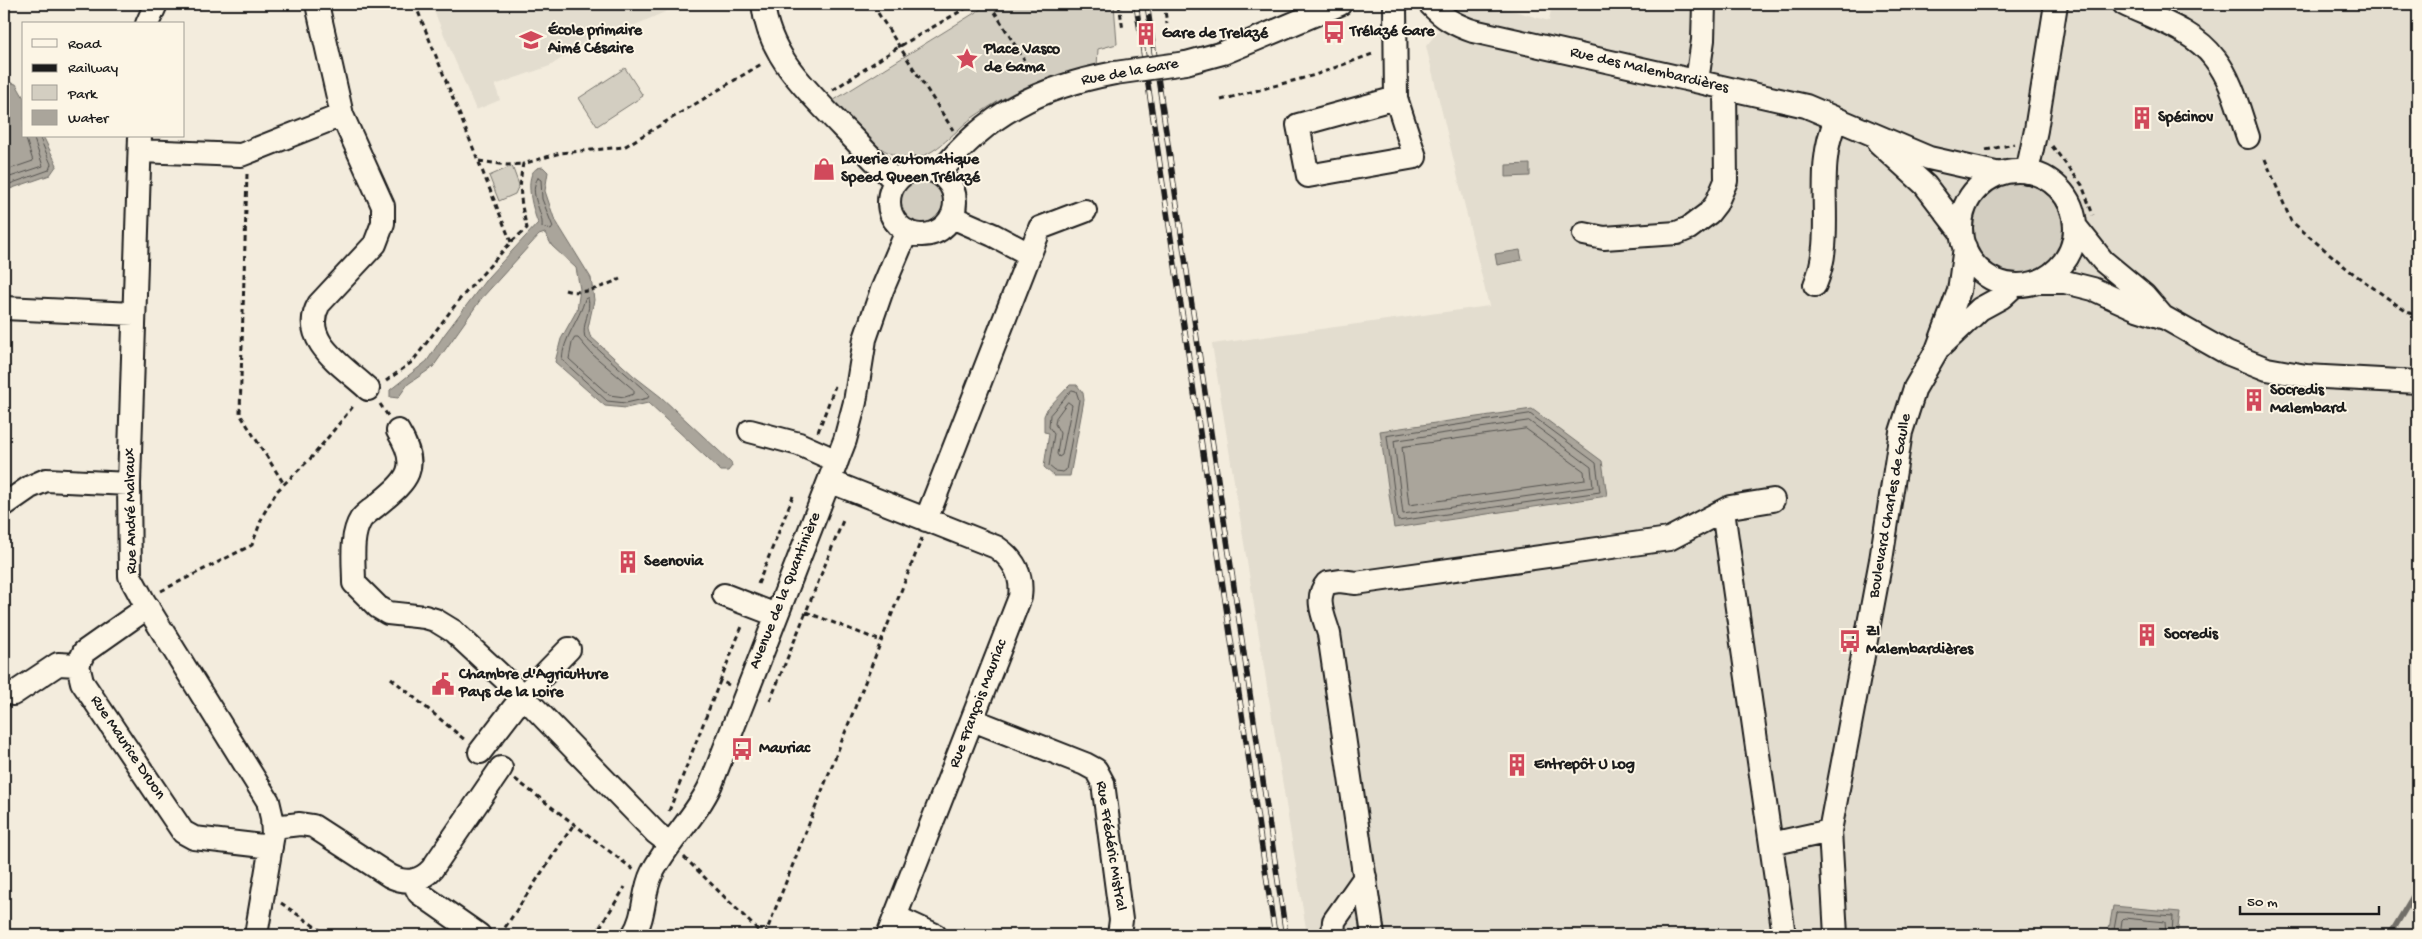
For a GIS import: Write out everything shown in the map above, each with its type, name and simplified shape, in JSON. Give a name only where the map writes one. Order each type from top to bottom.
[{"type":"street","points":[[147,22],[156,4]]},
{"type":"street","points":[[317,4],[342,115],[381,198],[384,223],[375,244],[319,304],[312,325],[319,342],[370,391]]},
{"type":"street","points":[[763,4],[767,26],[778,53],[794,76],[895,181]]},
{"type":"street","name":"Rue de la Gare","points":[[940,173],[966,142],[1012,108],[1070,83],[1115,73],[1186,63],[1223,52],[1340,4]]},
{"type":"street","name":"Rue des Malembardières","points":[[1430,4],[1442,17],[1473,31],[1806,106],[1871,135],[1946,164],[2000,174]]},
{"type":"street","points":[[1697,81],[1703,40],[1704,4]]},
{"type":"street","points":[[2027,172],[2036,130],[2056,4]]},
{"type":"street","points":[[2124,4],[2179,30],[2204,46],[2224,73],[2248,136]]},
{"type":"street","points":[[1396,98],[1298,125],[1308,176],[1415,157],[1396,98],[1395,44],[1400,5]]},
{"type":"street","points":[[1584,234],[1604,238],[1677,233],[1689,228],[1709,213],[1716,204],[1726,181],[1725,88]]},
{"type":"street","points":[[140,144],[241,155],[342,115]]},
{"type":"street","points":[[1815,285],[1823,261],[1826,144],[1836,120]]},
{"type":"street","name":"Rue des Malembardières","points":[[1871,135],[1925,185],[1963,240]]},
{"type":"street","name":"Rue André Malraux","points":[[140,144],[129,484],[130,576],[145,604],[264,793],[271,810],[272,837],[256,935]]},
{"type":"street","points":[[926,168],[940,173],[950,184],[954,193],[955,208],[952,217],[942,228],[934,233],[920,235],[907,231],[894,220],[890,209],[889,197],[895,181],[907,172],[916,169],[926,168]]},
{"type":"street","points":[[2165,318],[2144,295],[2102,261],[2085,222],[2072,208],[2058,187],[2041,176],[2027,172],[2011,171],[2000,174],[1983,183],[1970,196],[1963,214],[1963,240],[1970,258],[1982,272],[1997,281],[2015,285],[2038,282],[2080,284],[2165,318],[2227,353],[2267,369],[2306,376],[2418,382]]},
{"type":"street","points":[[925,528],[1040,228],[1085,211]]},
{"type":"street","points":[[952,217],[993,235],[1029,254]]},
{"type":"street","points":[[2038,282],[2055,272],[2066,261],[2085,222]]},
{"type":"street","name":"Avenue de la Quantinière","points":[[633,935],[641,919],[648,882],[670,843],[699,808],[706,796],[837,461],[855,402],[865,340],[882,290],[907,231]]},
{"type":"street","name":"Boulevard Charles de Gaulle","points":[[1836,935],[1830,831],[1882,560],[1901,432],[1915,388],[1937,350],[1959,291],[1963,240]]},
{"type":"street","name":"Boulevard Charles de Gaulle","points":[[1937,350],[1980,310],[2002,297],[2015,285]]},
{"type":"street","points":[[4,308],[134,314]]},
{"type":"street","points":[[398,431],[410,454],[408,473],[404,482],[362,518],[355,532],[354,583],[378,607],[388,613],[425,617],[444,624],[523,696],[656,833],[670,843]]},
{"type":"street","points":[[750,431],[799,444],[837,461]]},
{"type":"street","points":[[4,505],[35,484],[46,480],[129,484]]},
{"type":"street","name":"Rue François Mauriac","points":[[829,481],[925,528],[996,547],[1011,560],[1020,577],[1020,597],[892,926]]},
{"type":"street","points":[[1373,935],[1329,634],[1320,603],[1321,590],[1327,583],[1340,581],[1356,583],[1669,539],[1730,507],[1773,500]]},
{"type":"street","points":[[1723,511],[1784,935]]},
{"type":"street","points":[[724,596],[776,615]]},
{"type":"street","points":[[14,694],[58,664],[78,664],[89,647],[145,604]]},
{"type":"street","points":[[480,752],[523,696],[569,649]]},
{"type":"street","name":"Rue Maurice Druon","points":[[78,664],[82,682],[183,832],[194,838],[272,837],[300,824],[313,826],[397,880],[413,881]]},
{"type":"street","name":"Rue Frédéric Mistral","points":[[973,720],[1085,764],[1100,776],[1103,783],[1121,920],[1119,935]]},
{"type":"street","points":[[479,935],[419,893],[413,881],[420,879],[432,869],[501,768]]},
{"type":"street","points":[[1770,844],[1830,831]]},
{"type":"street","points":[[1333,935],[1334,921],[1365,877]]},
{"type":"street","points":[[892,926],[935,935]]},
{"type":"path","points":[[414,4],[511,242]]},
{"type":"path","points":[[829,92],[900,46],[973,4]]},
{"type":"path","points":[[990,4],[1024,60]]},
{"type":"path","points":[[1119,4],[1123,30]]},
{"type":"path","points":[[1164,4],[1167,24]]},
{"type":"path","points":[[878,13],[955,132]]},
{"type":"path","points":[[1148,41],[1150,49]]},
{"type":"path","points":[[1221,100],[1315,76],[1395,44]]},
{"type":"path","points":[[479,160],[507,165],[523,164],[560,153],[624,147],[767,60]]},
{"type":"path","points":[[1979,152],[2001,145],[2020,144]]},
{"type":"path","points":[[2047,146],[2052,146],[2082,185],[2085,222]]},
{"type":"path","points":[[241,155],[247,169],[240,414],[284,484]]},
{"type":"path","points":[[2265,159],[2291,221],[2350,271],[2406,312],[2418,316]]},
{"type":"path","points":[[145,604],[252,545],[263,515],[277,492],[312,457],[356,403],[412,362],[459,300],[511,242],[527,228],[520,194],[523,164]]},
{"type":"path","points":[[565,290],[578,291],[598,288],[620,280]]},
{"type":"path","points":[[370,391],[398,431]]},
{"type":"path","points":[[758,584],[793,496]]},
{"type":"path","points":[[770,701],[844,518]]},
{"type":"path","points":[[692,864],[764,935],[925,528]]},
{"type":"path","points":[[806,612],[881,642]]},
{"type":"path","points":[[732,686],[720,681],[743,624]]},
{"type":"path","points":[[500,935],[574,824]]},
{"type":"path","points":[[264,891],[327,935]]},
{"type":"shaded area","points":[[431,4],[681,5],[635,25],[609,27],[550,66],[495,85],[500,100],[476,110]]},
{"type":"shaded area","points":[[1461,4],[1490,4],[1549,21],[1552,4],[2418,4],[2418,929],[2414,935],[1307,935],[1212,344],[1489,306],[1426,46]]},
{"type":"green space","points":[[989,4],[1114,4],[1117,44],[1098,49],[1097,67],[1050,78],[1019,90],[972,118],[933,151],[915,158],[895,155],[874,144],[831,102]]},
{"type":"green space","points":[[625,68],[643,96],[597,126],[579,98]]},
{"type":"green space","points":[[512,166],[519,185],[515,194],[499,201],[489,176]]},
{"type":"green space","points":[[917,179],[925,179],[937,185],[943,201],[937,217],[925,223],[917,223],[905,217],[899,205],[899,197],[905,185]]},
{"type":"green space","points":[[2017,183],[2035,186],[2050,196],[2060,211],[2063,229],[2060,247],[2050,262],[2035,272],[2017,275],[1999,272],[1984,262],[1974,247],[1971,229],[1974,211],[1984,196],[1999,186]]},
{"type":"water","points":[[4,81],[16,84],[22,94],[22,138],[44,138],[57,165],[50,175],[4,191]]},
{"type":"water","points":[[1530,164],[1530,176],[1506,177],[1506,165]]},
{"type":"water","points":[[543,167],[548,172],[545,191],[554,218],[591,278],[594,300],[588,328],[590,336],[634,376],[661,397],[731,462],[732,466],[728,471],[721,471],[648,403],[626,408],[605,406],[555,362],[561,339],[577,310],[580,289],[576,268],[552,246],[545,233],[539,235],[481,299],[433,367],[408,384],[398,398],[390,397],[390,390],[427,361],[444,335],[488,277],[538,223],[531,200],[530,182],[532,174],[536,169]]},
{"type":"water","points":[[1520,250],[1522,260],[1497,265],[1495,254]]},
{"type":"water","points":[[1070,385],[1077,385],[1083,393],[1084,400],[1070,476],[1054,476],[1044,467],[1049,433],[1044,432],[1044,416],[1047,409]]},
{"type":"water","points":[[1532,409],[1602,461],[1607,496],[1394,528],[1380,431]]},
{"type":"water","points":[[2113,906],[2180,912],[2177,935],[2108,935]]},
{"type":"waterway","points":[[2390,935],[2418,888]]},
{"type":"railway","points":[[1136,4],[1275,935]]},
{"type":"railway","points":[[1147,4],[1286,935]]},
{"type":"place","name":"Trélazé Gare","points":[[1334,32]]},
{"type":"place","name":"Gare de Trelazé","points":[[1146,34]]},
{"type":"place","name":"École primaire Aimé Césaire","points":[[531,40]]},
{"type":"place","name":"Place Vasco de Gama","points":[[967,59]]},
{"type":"place","name":"Spécinov","points":[[2142,118]]},
{"type":"place","name":"Laverie automatique Speed Queen Trélazé","points":[[824,169]]},
{"type":"place","name":"Socredis Malembard","points":[[2254,400]]},
{"type":"place","name":"Seenovia","points":[[628,562]]},
{"type":"place","name":"Socredis","points":[[2147,635]]},
{"type":"place","name":"ZI Malembardières","points":[[1850,641]]},
{"type":"place","name":"Chambre d'Agriculture Pays de la Loire","points":[[443,684]]},
{"type":"place","name":"Mauriac","points":[[742,749]]},
{"type":"place","name":"Entrepôt U Log","points":[[1517,765]]}]
